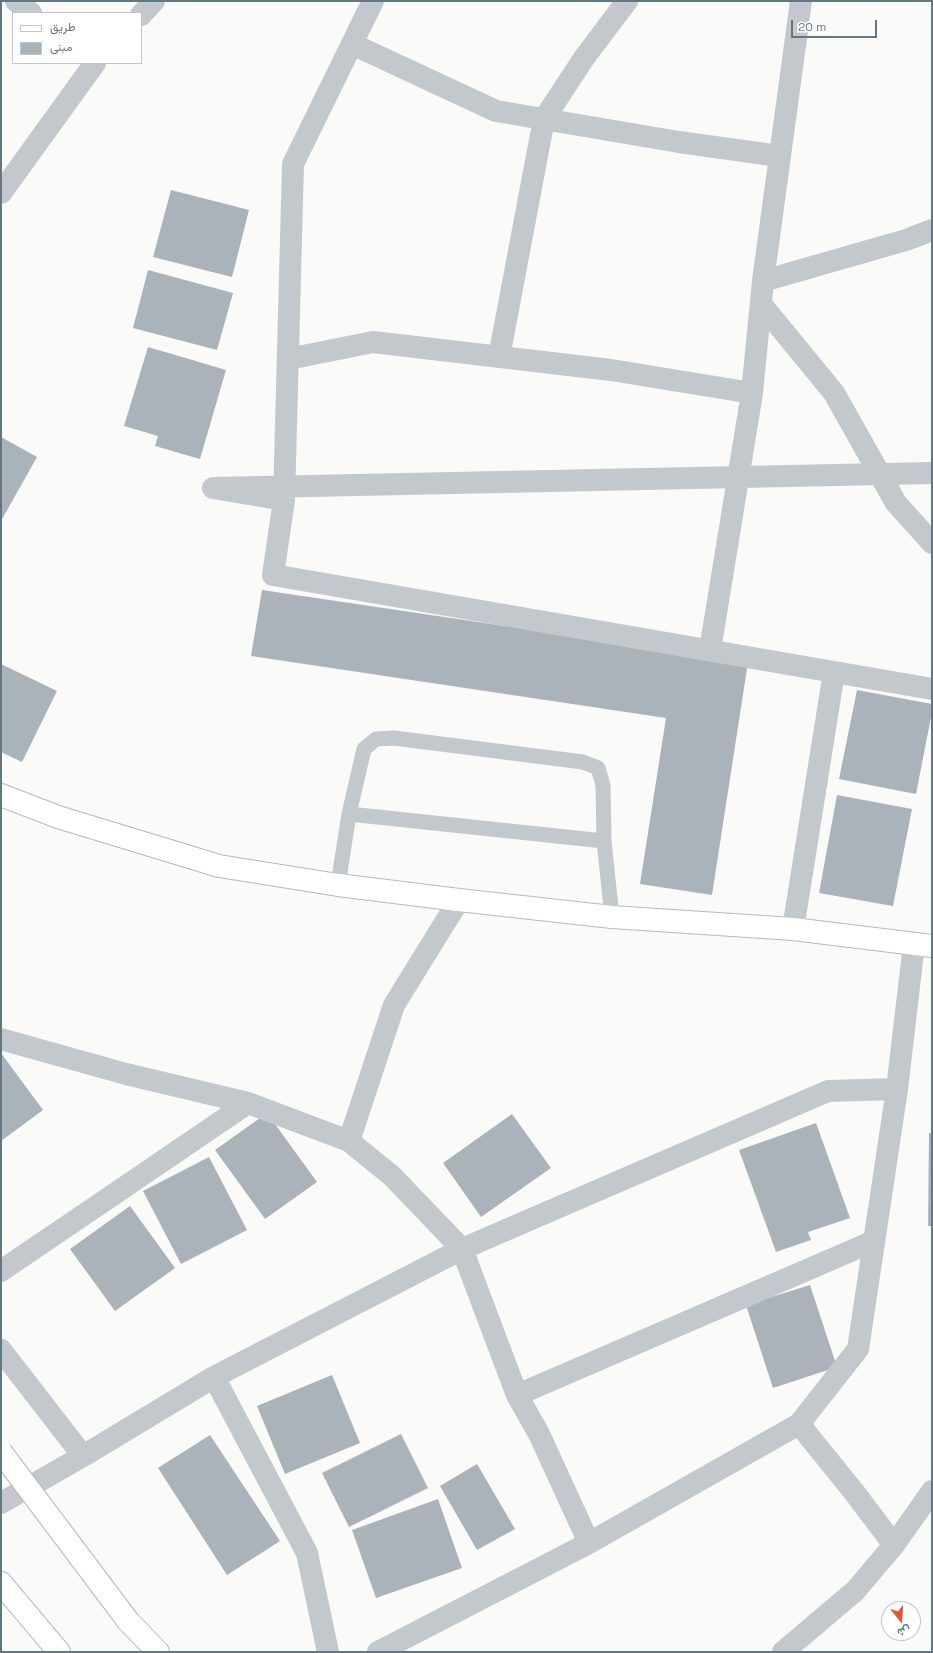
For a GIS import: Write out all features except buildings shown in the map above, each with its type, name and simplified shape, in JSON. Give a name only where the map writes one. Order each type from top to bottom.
[{"type":"street","points":[[16,1],[30,12]]},
{"type":"street","points":[[142,14],[154,1]]},
{"type":"street","points":[[373,1],[293,164],[284,500],[273,575],[932,689]]},
{"type":"street","points":[[499,357],[544,119],[584,58],[627,1]]},
{"type":"street","points":[[710,650],[752,392],[779,156],[800,1]]},
{"type":"street","points":[[352,44],[496,110],[679,142],[779,156]]},
{"type":"street","points":[[1,193],[94,64]]},
{"type":"street","points":[[764,281],[906,240],[932,230]]},
{"type":"street","points":[[761,304],[834,394],[896,503],[932,543]]},
{"type":"street","points":[[288,359],[373,342],[611,370],[752,392]]},
{"type":"street","points":[[284,500],[213,488],[932,473]]},
{"type":"street","points":[[793,929],[834,672]]},
{"type":"street","points":[[1,794],[58,817],[220,866],[338,885],[460,900],[612,917],[793,929],[923,945],[897,1089],[858,1349],[799,1424],[589,1543],[378,1652]]},
{"type":"street","points":[[349,1141],[394,1005],[460,900]]},
{"type":"street","points":[[1,1039],[126,1074],[248,1102],[349,1141],[392,1176],[462,1249],[517,1395],[539,1434],[589,1543]]},
{"type":"street","points":[[1,1503],[83,1456],[214,1377],[462,1249],[828,1091],[897,1089]]},
{"type":"street","points":[[1,1271],[248,1102]]},
{"type":"street","points":[[517,1395],[874,1241]]},
{"type":"street","points":[[1,1350],[83,1456]]},
{"type":"street","points":[[214,1377],[308,1553],[328,1652]]},
{"type":"street","points":[[799,1424],[854,1492],[894,1546]]},
{"type":"street","points":[[1,1452],[128,1621],[158,1652]]},
{"type":"street","points":[[783,1652],[855,1590],[894,1546],[932,1491]]},
{"type":"street","points":[[1,1583],[59,1652]]},
{"type":"lane","points":[[338,885],[349,814],[364,749],[376,739],[394,738],[583,762],[598,768],[603,785],[604,841],[612,917]]},
{"type":"lane","points":[[349,814],[604,841]]}]
